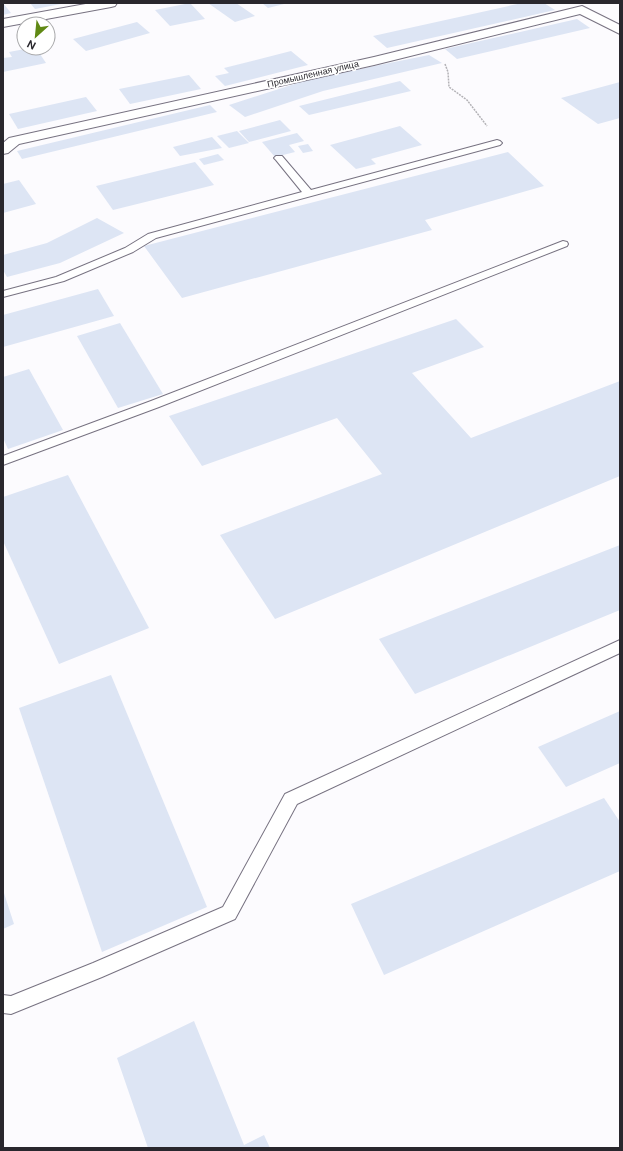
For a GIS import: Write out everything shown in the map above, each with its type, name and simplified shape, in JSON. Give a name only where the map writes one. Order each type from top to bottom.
[{"type":"street","points":[[3,23],[111,3]]},
{"type":"street","name":"Промышленная улица","points":[[3,150],[14,141],[428,47],[582,10],[620,30]]},
{"type":"lane","points":[[3,294],[60,278],[129,250],[152,236],[497,143]]},
{"type":"lane","points":[[279,158],[308,194]]},
{"type":"lane","points":[[3,461],[155,404],[563,244]]},
{"type":"lane","points":[[3,1004],[11,1005],[96,971],[229,913],[291,800],[620,646]]},
{"type":"path","points":[[428,47],[444,60],[448,72],[449,87],[463,95],[474,106],[480,117],[493,132],[497,143]]},
{"type":"building","points":[[3,3],[11,13],[3,15]]},
{"type":"building","points":[[30,3],[61,3],[61,4],[35,9]]},
{"type":"building","points":[[190,3],[205,19],[170,26],[155,10]]},
{"type":"building","points":[[208,3],[236,3],[255,16],[235,22]]},
{"type":"building","points":[[262,3],[284,3],[284,4],[268,8]]},
{"type":"building","points":[[522,3],[544,3],[555,10],[387,48],[373,36]]},
{"type":"building","points":[[577,19],[590,28],[457,59],[445,49]]},
{"type":"building","points":[[137,22],[150,33],[86,51],[73,39]]},
{"type":"building","points":[[16,51],[16,56],[41,56],[46,63],[3,72],[3,58],[12,57],[9,52]]},
{"type":"building","points":[[291,51],[308,65],[225,86],[215,76],[229,73],[224,68]]},
{"type":"building","points":[[429,55],[442,63],[323,91],[245,117],[229,105],[310,79]]},
{"type":"building","points":[[189,75],[201,89],[130,104],[119,89]]},
{"type":"building","points":[[400,81],[411,91],[309,115],[299,106]]},
{"type":"building","points":[[620,82],[620,118],[598,124],[561,98]]},
{"type":"building","points":[[86,97],[97,111],[18,129],[9,114]]},
{"type":"building","points":[[210,105],[217,112],[22,159],[17,151]]},
{"type":"building","points":[[280,120],[291,131],[249,142],[239,131]]},
{"type":"building","points":[[400,126],[422,145],[371,159],[376,164],[356,169],[330,145]]},
{"type":"building","points":[[237,131],[249,143],[229,148],[217,136]]},
{"type":"building","points":[[297,133],[304,141],[289,145],[295,152],[275,157],[262,142]]},
{"type":"building","points":[[212,137],[222,148],[180,156],[173,147]]},
{"type":"building","points":[[308,144],[313,151],[303,153],[298,146]]},
{"type":"building","points":[[508,152],[544,186],[425,220],[432,230],[182,298],[144,246]]},
{"type":"building","points":[[218,154],[224,160],[204,165],[199,159]]},
{"type":"building","points":[[195,162],[214,185],[113,210],[96,186]]},
{"type":"building","points":[[19,180],[36,204],[3,213],[3,184]]},
{"type":"building","points":[[97,218],[124,233],[60,263],[7,277],[3,270],[3,255],[47,243]]},
{"type":"building","points":[[98,289],[114,316],[3,347],[3,315]]},
{"type":"building","points":[[456,319],[484,347],[412,373],[471,438],[620,381],[620,476],[275,619],[220,535],[382,474],[337,418],[202,466],[169,416]]},
{"type":"building","points":[[120,323],[163,394],[118,408],[77,336]]},
{"type":"building","points":[[29,369],[63,430],[8,449],[3,438],[3,377]]},
{"type":"building","points":[[68,475],[149,628],[59,664],[3,541],[3,497]]},
{"type":"building","points":[[620,545],[620,610],[415,694],[379,639]]},
{"type":"building","points":[[111,675],[207,907],[102,952],[19,708]]},
{"type":"building","points":[[620,711],[620,763],[566,787],[538,747]]},
{"type":"building","points":[[604,798],[620,822],[620,871],[384,975],[351,904]]},
{"type":"building","points":[[3,890],[14,924],[3,929]]},
{"type":"building","points":[[194,1021],[244,1145],[264,1135],[270,1148],[148,1148],[117,1058]]}]
